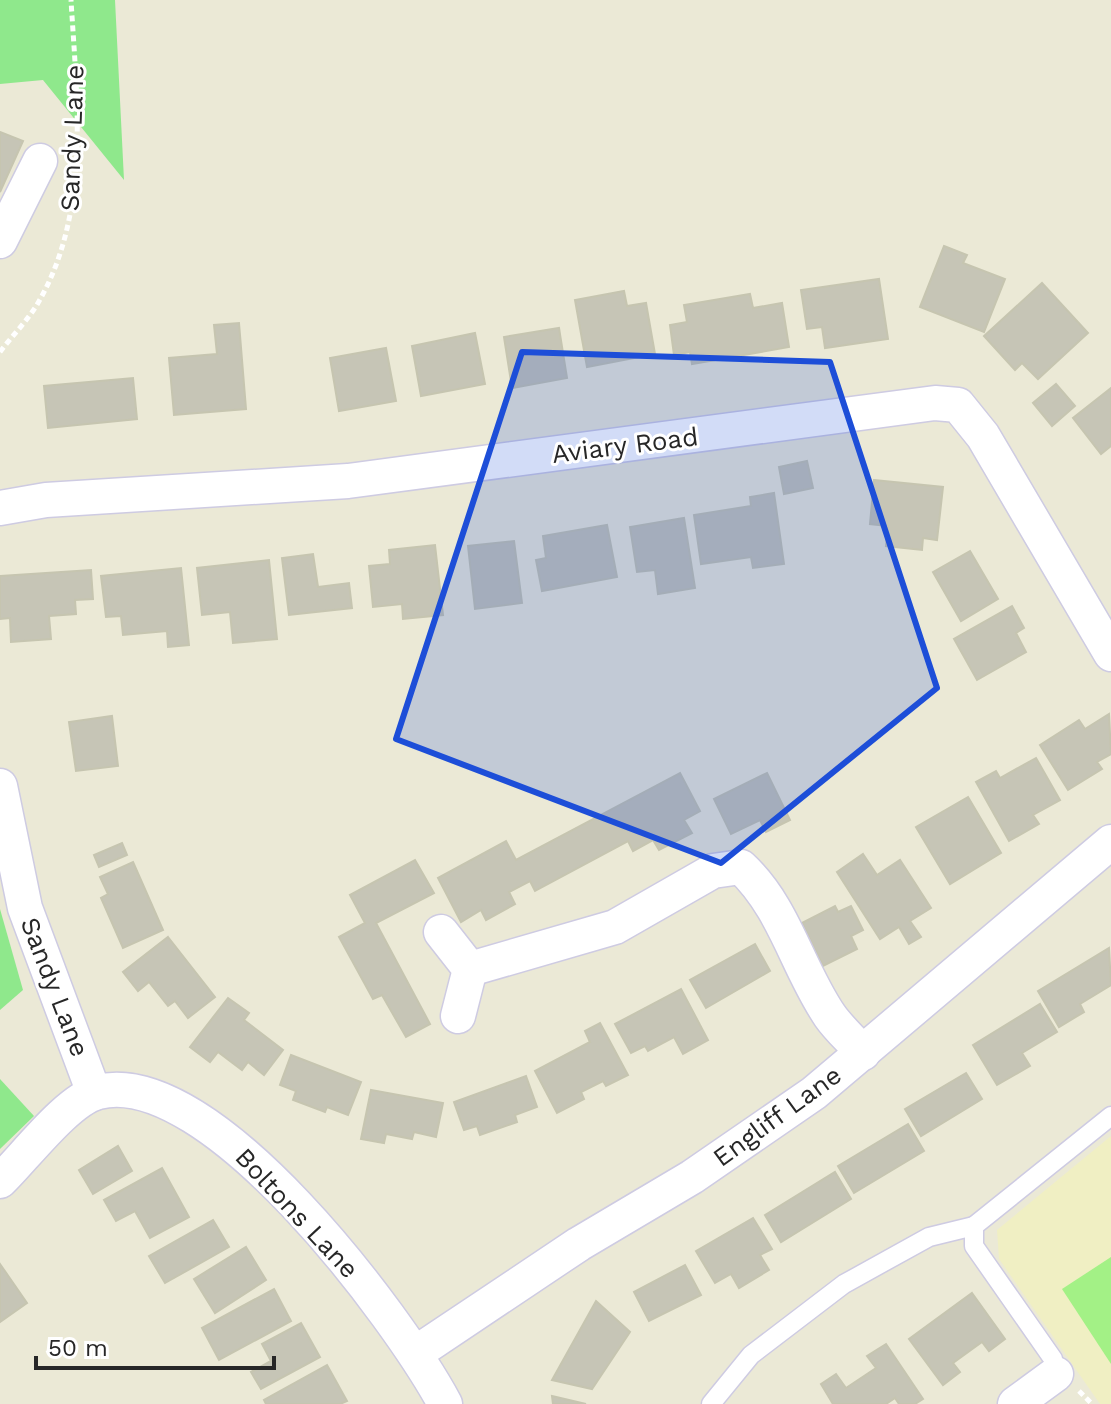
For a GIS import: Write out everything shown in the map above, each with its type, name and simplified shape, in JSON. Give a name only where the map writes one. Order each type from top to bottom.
[{"type":"street","points":[[0,241],[40,161]]},
{"type":"street","name":"Aviary Road","points":[[0,508],[46,500],[348,481],[935,403],[958,405],[983,436],[1111,654]]},
{"type":"street","name":"Sandy Lane","points":[[0,786],[25,908],[94,1093]]},
{"type":"street","name":"Engliff Lane","points":[[416,1353],[579,1244],[692,1177],[814,1093],[1111,842]]},
{"type":"street","points":[[470,969],[615,927],[713,871],[741,867],[756,880],[782,923],[830,1016],[863,1053]]},
{"type":"street","points":[[441,932],[470,969]]},
{"type":"street","points":[[458,1016],[470,969]]},
{"type":"street","name":"Boltons Lane","points":[[94,1093],[130,1091],[158,1100],[243,1151],[323,1236],[416,1353],[445,1404]]},
{"type":"street","points":[[0,1181],[76,1102],[94,1093]]},
{"type":"street","points":[[1022,1402],[1056,1374]]},
{"type":"lane","points":[[711,1404],[751,1355],[844,1284],[929,1237],[974,1226],[1111,1116]]},
{"type":"lane","points":[[974,1226],[974,1246],[1053,1359],[1056,1374]]},
{"type":"path","name":"Sandy Lane","points":[[0,352],[38,304],[68,236],[78,113],[71,0]]},
{"type":"highlighted area","points":[[522,352],[830,362],[937,688],[721,863],[396,739]]},
{"type":"shaded area","points":[[1111,1136],[1111,1404],[1100,1404],[999,1259],[997,1230]]},
{"type":"green space","points":[[0,0],[115,0],[124,180],[43,80],[0,84]]},
{"type":"green space","points":[[0,909],[23,990],[0,1010]]},
{"type":"green space","points":[[0,1079],[34,1116],[0,1149]]},
{"type":"green space","points":[[1111,1257],[1111,1364],[1062,1289]]},
{"type":"building","points":[[0,132],[23,141],[0,192]]},
{"type":"building","points":[[944,246],[967,255],[963,263],[1005,279],[984,332],[920,307]]},
{"type":"building","points":[[879,279],[888,339],[825,348],[822,327],[807,329],[801,290]]},
{"type":"building","points":[[1042,283],[1088,333],[1038,379],[1022,363],[1015,370],[984,336]]},
{"type":"building","points":[[624,291],[627,306],[646,303],[655,354],[587,367],[575,300]]},
{"type":"building","points":[[750,294],[753,308],[782,303],[789,347],[692,364],[690,352],[674,355],[670,325],[687,322],[684,305]]},
{"type":"building","points":[[239,323],[246,409],[174,415],[169,358],[217,354],[214,325]]},
{"type":"building","points":[[559,328],[567,378],[512,388],[504,337]]},
{"type":"building","points":[[475,333],[485,384],[421,396],[412,346]]},
{"type":"building","points":[[386,348],[396,401],[339,411],[330,358]]},
{"type":"building","points":[[133,378],[137,419],[48,428],[44,386]]},
{"type":"building","points":[[1056,384],[1075,406],[1052,426],[1033,403]]},
{"type":"building","points":[[1111,388],[1111,446],[1101,454],[1073,418]]},
{"type":"building","points":[[807,461],[813,488],[784,494],[779,467]]},
{"type":"building","points":[[874,480],[943,487],[937,540],[923,538],[922,550],[886,546],[888,526],[870,524]]},
{"type":"building","points":[[774,493],[784,564],[753,568],[751,557],[701,564],[694,515],[751,506],[750,497]]},
{"type":"building","points":[[684,518],[695,588],[658,594],[655,570],[637,572],[630,527]]},
{"type":"building","points":[[607,525],[617,577],[542,591],[536,560],[546,558],[543,536]]},
{"type":"building","points":[[514,541],[522,603],[475,609],[468,546]]},
{"type":"building","points":[[435,545],[443,615],[403,619],[402,604],[373,607],[369,566],[390,564],[389,550]]},
{"type":"building","points":[[970,551],[998,599],[961,621],[933,572]]},
{"type":"building","points":[[313,554],[318,587],[349,583],[352,608],[289,615],[282,558]]},
{"type":"building","points":[[269,560],[277,639],[233,643],[230,612],[202,615],[197,568]]},
{"type":"building","points":[[181,568],[189,645],[168,647],[167,631],[123,635],[121,616],[106,617],[101,576]]},
{"type":"building","points":[[91,570],[93,599],[75,600],[76,614],[49,616],[51,639],[11,642],[10,618],[0,619],[0,576]]},
{"type":"building","points":[[1012,606],[1024,628],[1016,633],[1026,652],[977,680],[954,639]]},
{"type":"building","points":[[1109,714],[1111,754],[1097,762],[1102,769],[1068,790],[1040,745],[1079,720],[1085,729]]},
{"type":"building","points":[[112,716],[118,766],[76,771],[69,722]]},
{"type":"building","points":[[1036,758],[1060,800],[1033,815],[1039,824],[1009,841],[976,782],[996,771],[1000,778]]},
{"type":"building","points":[[680,773],[700,811],[684,820],[692,833],[659,850],[653,840],[633,851],[628,841],[535,891],[530,881],[509,892],[515,904],[486,920],[481,910],[461,922],[438,878],[506,841],[516,860]]},
{"type":"building","points":[[767,773],[790,820],[766,832],[760,820],[731,834],[714,799]]},
{"type":"building","points":[[968,797],[1001,853],[950,884],[916,827]]},
{"type":"building","points":[[122,843],[127,855],[99,867],[94,855]]},
{"type":"building","points":[[863,854],[877,875],[900,860],[931,908],[910,921],[921,937],[909,944],[899,927],[880,939],[837,872]]},
{"type":"building","points":[[415,860],[434,893],[376,923],[430,1024],[406,1037],[382,995],[373,999],[339,937],[365,923],[350,895]]},
{"type":"building","points":[[133,862],[163,930],[123,948],[101,898],[108,894],[100,877]]},
{"type":"building","points":[[835,906],[838,912],[851,906],[863,930],[851,936],[857,949],[823,966],[802,923]]},
{"type":"building","points":[[168,937],[215,997],[188,1018],[175,1001],[168,1006],[149,982],[138,991],[123,972]]},
{"type":"building","points":[[755,944],[770,971],[706,1008],[690,980]]},
{"type":"building","points":[[1109,948],[1111,985],[1080,1004],[1084,1012],[1059,1027],[1038,991]]},
{"type":"building","points":[[681,989],[708,1040],[683,1054],[674,1037],[648,1051],[645,1046],[631,1053],[615,1024]]},
{"type":"building","points":[[228,998],[249,1013],[244,1020],[283,1050],[264,1075],[248,1062],[242,1070],[218,1052],[210,1062],[190,1047]]},
{"type":"building","points":[[1040,1004],[1057,1032],[1022,1053],[1030,1066],[997,1085],[973,1045]]},
{"type":"building","points":[[600,1023],[628,1075],[606,1086],[603,1081],[581,1092],[584,1099],[557,1113],[535,1071],[590,1042],[585,1031]]},
{"type":"building","points":[[291,1055],[361,1082],[348,1115],[327,1107],[325,1112],[293,1100],[296,1091],[280,1085]]},
{"type":"building","points":[[966,1073],[982,1099],[921,1136],[905,1109]]},
{"type":"building","points":[[526,1076],[537,1107],[515,1115],[517,1122],[480,1135],[477,1126],[464,1130],[454,1102]]},
{"type":"building","points":[[371,1090],[443,1103],[436,1137],[414,1132],[412,1139],[386,1134],[384,1143],[361,1139]]},
{"type":"building","points":[[908,1124],[924,1151],[854,1193],[838,1166]]},
{"type":"building","points":[[118,1146],[132,1171],[93,1194],[79,1170]]},
{"type":"building","points":[[162,1168],[189,1217],[150,1238],[135,1211],[116,1221],[104,1200]]},
{"type":"building","points":[[835,1172],[851,1199],[781,1242],[765,1215]]},
{"type":"building","points":[[753,1218],[772,1249],[760,1255],[769,1270],[739,1288],[731,1274],[715,1283],[696,1251]]},
{"type":"building","points":[[213,1220],[229,1247],[165,1283],[149,1256]]},
{"type":"building","points":[[246,1247],[266,1280],[215,1313],[194,1279]]},
{"type":"building","points":[[0,1264],[27,1303],[0,1322]]},
{"type":"building","points":[[685,1265],[701,1295],[649,1321],[634,1292]]},
{"type":"building","points":[[274,1289],[291,1321],[219,1360],[202,1328]]},
{"type":"building","points":[[972,1293],[1005,1339],[989,1351],[982,1342],[953,1363],[960,1372],[943,1385],[909,1339]]},
{"type":"building","points":[[596,1301],[630,1332],[592,1389],[552,1380]]},
{"type":"building","points":[[301,1323],[320,1357],[261,1389],[251,1372],[271,1361],[262,1344]]},
{"type":"building","points":[[886,1344],[923,1399],[915,1404],[899,1404],[895,1398],[886,1404],[833,1404],[821,1384],[836,1374],[846,1388],[876,1368],[867,1356]]},
{"type":"building","points":[[327,1365],[347,1401],[340,1404],[266,1404],[264,1400]]},
{"type":"building","points":[[552,1396],[586,1404],[553,1404]]}]
